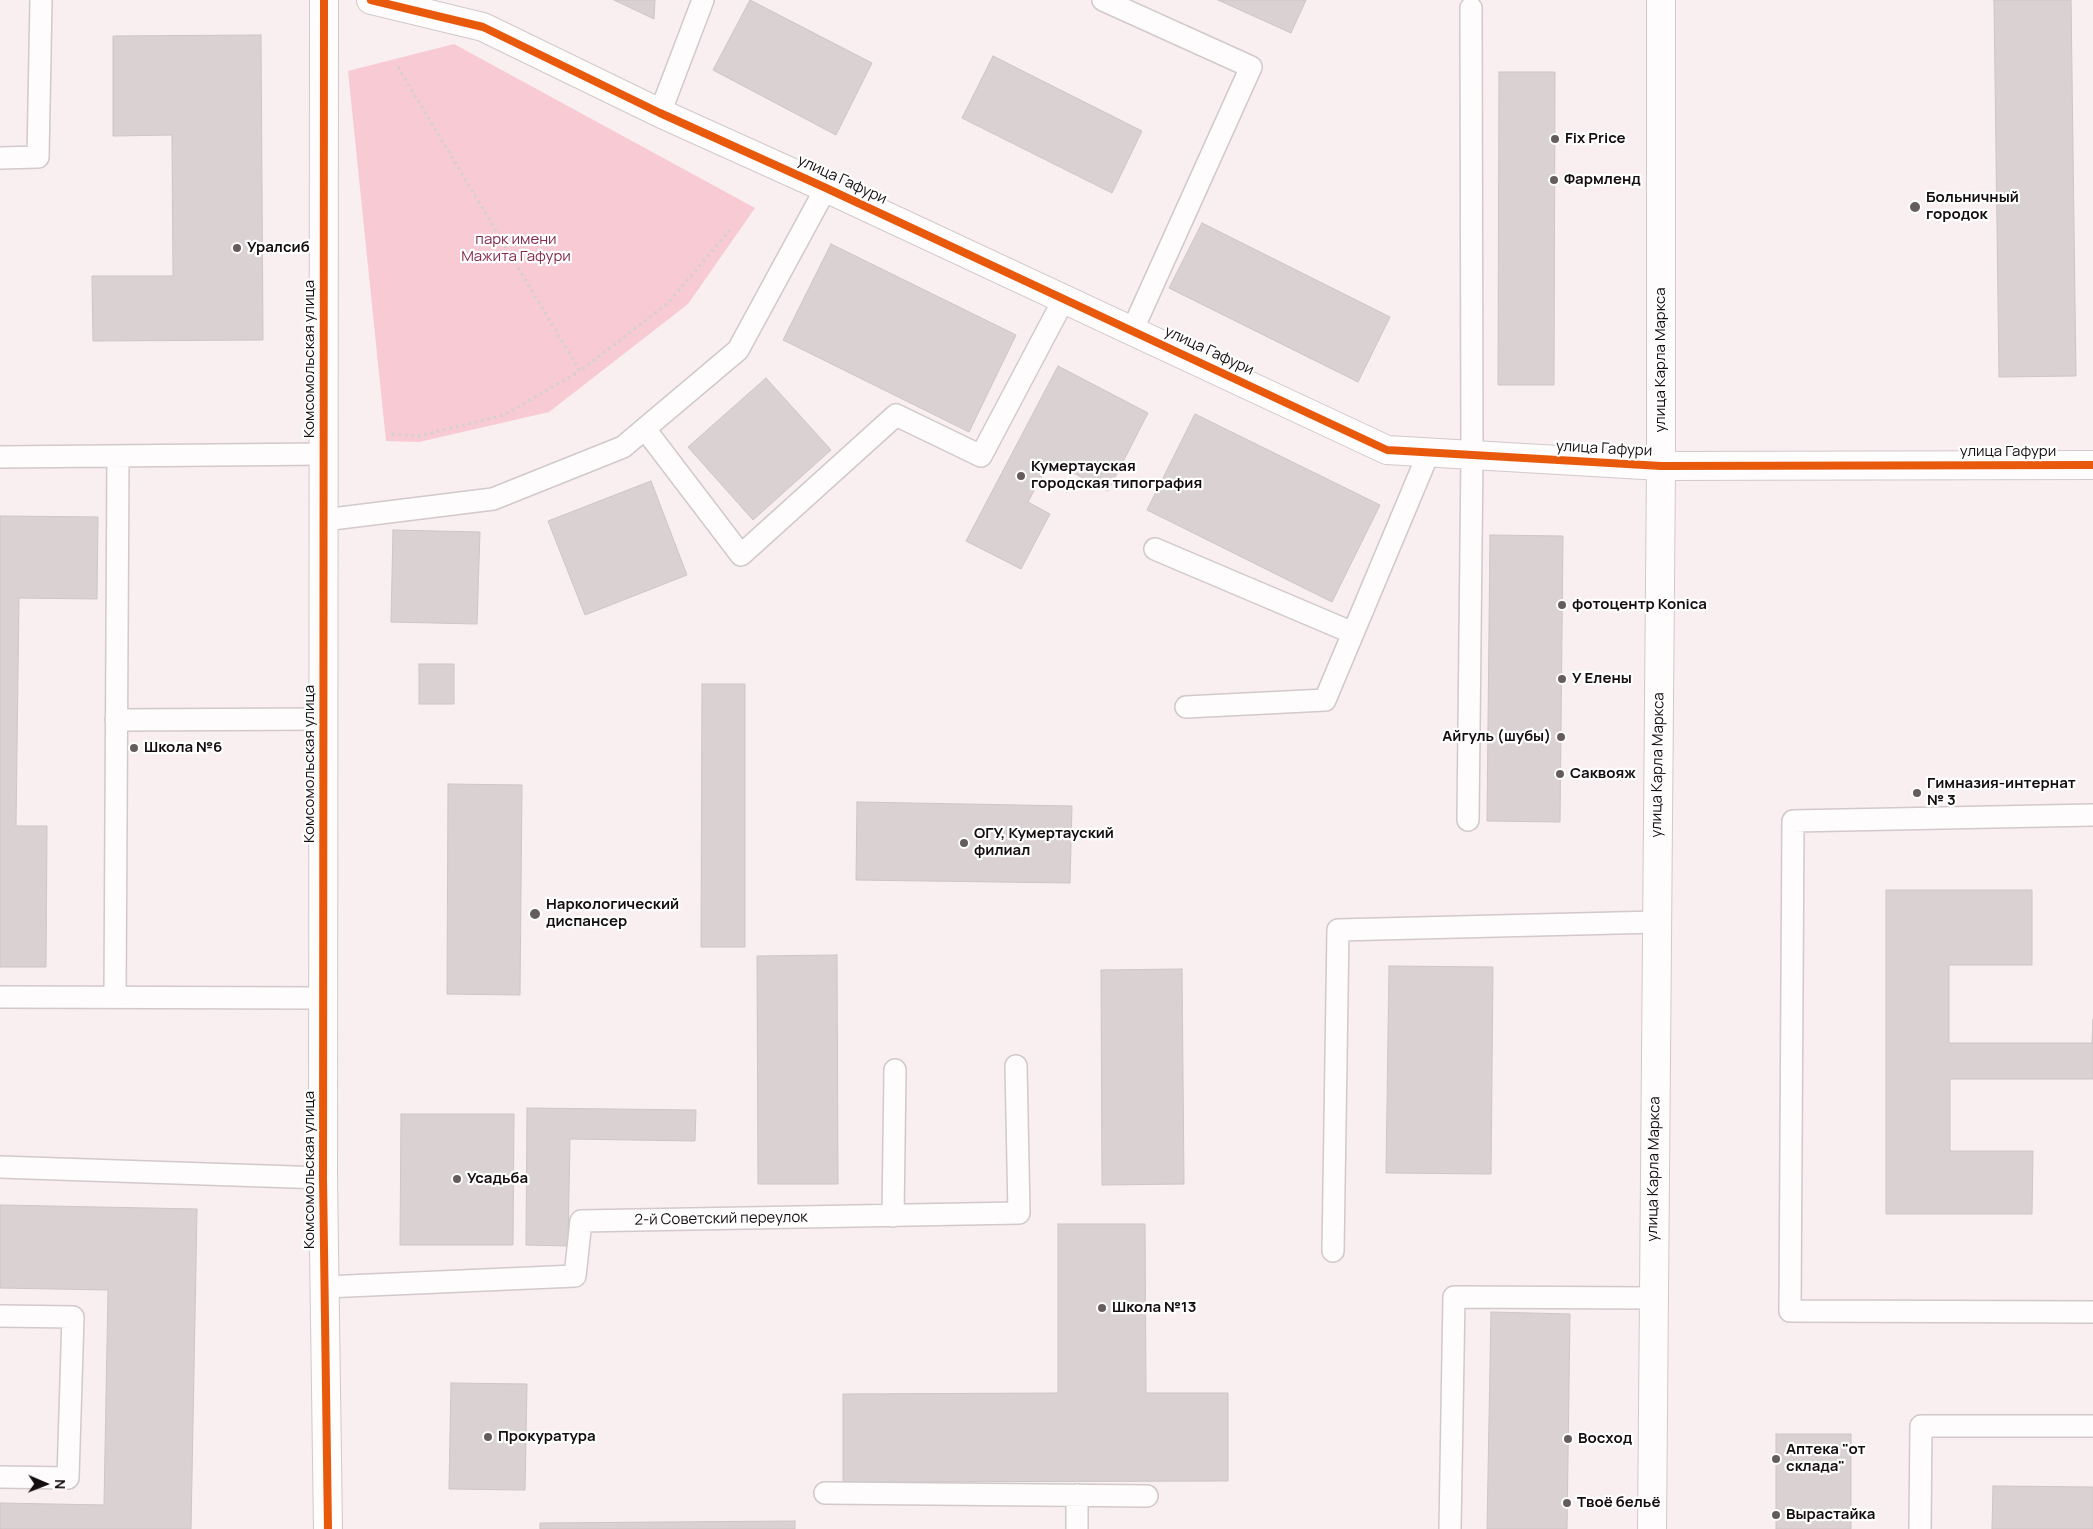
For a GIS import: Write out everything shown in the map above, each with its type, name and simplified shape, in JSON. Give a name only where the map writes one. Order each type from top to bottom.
[{"type":"street","name":"Комсомольская улица","points":[[324,0],[324,1178],[328,1529]]},
{"type":"street","name":"улица Гафури","points":[[372,0],[483,27],[660,113],[826,188],[1387,450],[1661,466],[2093,465]]},
{"type":"street","name":"улица Карла Маркса","points":[[1652,1529],[1652,1298],[1661,466],[1661,0]]},
{"type":"lane","points":[[0,158],[38,157],[41,0]]},
{"type":"lane","points":[[660,113],[703,0]]},
{"type":"lane","points":[[1103,0],[1251,67],[1132,331]]},
{"type":"lane","points":[[1468,820],[1472,455],[1472,8]]},
{"type":"lane","points":[[324,520],[493,499],[623,448],[738,350],[826,188]]},
{"type":"lane","points":[[645,429],[741,555],[896,415],[981,456],[1064,299]]},
{"type":"lane","points":[[1186,707],[1324,700],[1429,452]]},
{"type":"lane","points":[[0,457],[324,454]]},
{"type":"lane","points":[[115,997],[118,456]]},
{"type":"lane","points":[[1156,549],[1353,633]]},
{"type":"lane","points":[[116,720],[324,719]]},
{"type":"lane","points":[[2093,816],[1793,820],[1790,1311],[2093,1312]]},
{"type":"lane","points":[[1333,1251],[1338,930],[1656,922]]},
{"type":"lane","points":[[0,997],[324,998]]},
{"type":"lane","name":"2-й Советский переулок","points":[[325,1287],[575,1276],[581,1221],[1019,1213],[1016,1066]]},
{"type":"lane","points":[[894,1216],[895,1070]]},
{"type":"lane","points":[[0,1167],[324,1178]]},
{"type":"lane","points":[[1450,1529],[1454,1297],[1652,1298]]},
{"type":"lane","points":[[0,1316],[73,1317],[68,1478],[0,1477]]},
{"type":"lane","points":[[1920,1529],[1921,1426],[2093,1426]]},
{"type":"lane","points":[[825,1493],[1147,1496]]},
{"type":"lane","points":[[1077,1495],[1077,1529]]},
{"type":"path","points":[[398,67],[580,371]]},
{"type":"path","points":[[392,434],[420,436],[504,416],[580,371],[668,303],[730,230]]},
{"type":"green space","name":"парк имени Мажита Гафури","points":[[454,44],[755,208],[688,304],[549,412],[419,442],[386,441],[348,71]]},
{"type":"building","points":[[614,0],[655,0],[654,19]]},
{"type":"building","points":[[750,0],[872,63],[836,135],[713,70]]},
{"type":"building","points":[[1218,0],[1306,0],[1291,33]]},
{"type":"building","points":[[1994,0],[2071,0],[2076,376],[1999,377]]},
{"type":"building","points":[[261,35],[263,340],[93,341],[92,276],[173,276],[172,135],[113,136],[113,36]]},
{"type":"building","points":[[993,56],[1142,131],[1112,193],[962,118]]},
{"type":"building","points":[[1499,72],[1555,72],[1554,385],[1498,385]]},
{"type":"building","points":[[1202,223],[1390,317],[1358,382],[1169,288]]},
{"type":"building","points":[[831,244],[1016,335],[969,432],[783,340]]},
{"type":"building","name":"Кумертауская городская типография","points":[[1058,366],[1148,413],[1108,491],[1050,461],[1028,502],[1050,514],[1021,569],[966,541]]},
{"type":"building","points":[[766,378],[831,450],[753,520],[688,447]]},
{"type":"building","points":[[1195,414],[1380,505],[1332,602],[1147,510]]},
{"type":"building","points":[[651,481],[687,575],[585,615],[548,521]]},
{"type":"building","points":[[0,516],[98,517],[97,599],[19,598],[16,826],[47,826],[46,967],[0,967]]},
{"type":"building","points":[[393,530],[480,532],[477,624],[391,622]]},
{"type":"building","points":[[1490,535],[1563,536],[1560,822],[1487,821]]},
{"type":"building","points":[[419,664],[454,664],[454,704],[419,704]]},
{"type":"building","points":[[702,684],[745,684],[745,947],[701,947]]},
{"type":"building","points":[[448,784],[522,785],[520,995],[447,994]]},
{"type":"building","name":"ОГУ, Кумертауский филиал","points":[[857,802],[1072,806],[1070,883],[856,880]]},
{"type":"building","points":[[1886,890],[2032,890],[2032,965],[1949,965],[1949,1043],[2092,1043],[2093,1019],[2093,1079],[1950,1079],[1950,1151],[2033,1151],[2032,1214],[1886,1214]]},
{"type":"building","points":[[837,955],[838,1184],[758,1184],[757,956]]},
{"type":"building","points":[[1389,966],[1493,967],[1491,1174],[1386,1173]]},
{"type":"building","points":[[1182,969],[1184,1184],[1102,1185],[1101,970]]},
{"type":"building","points":[[527,1108],[696,1110],[695,1141],[570,1139],[568,1246],[526,1245]]},
{"type":"building","name":"Усадьба","points":[[401,1114],[514,1114],[513,1245],[400,1245]]},
{"type":"building","points":[[0,1205],[197,1209],[191,1529],[0,1529],[0,1503],[104,1505],[108,1290],[0,1288]]},
{"type":"building","name":"Школа №13","points":[[1058,1224],[1145,1224],[1146,1393],[1228,1393],[1228,1481],[843,1482],[843,1394],[1058,1393]]},
{"type":"building","points":[[1491,1312],[1570,1314],[1567,1529],[1487,1529]]},
{"type":"building","name":"Прокуратура","points":[[451,1383],[527,1384],[525,1490],[449,1489]]},
{"type":"building","points":[[1776,1434],[1851,1434],[1851,1529],[1776,1529]]},
{"type":"building","points":[[1993,1486],[2093,1487],[2093,1529],[1992,1529]]},
{"type":"building","points":[[795,1521],[795,1529],[540,1529],[540,1523]]},
{"type":"cycle path","points":[[324,0],[323,1178],[328,1529]]},
{"type":"cycle path","points":[[371,0],[483,27],[660,113],[826,188],[1387,450],[1661,466],[2093,465]]},
{"type":"place","name":"Fix Price","points":[[1555,139]]},
{"type":"place","name":"Фармленд","points":[[1554,180]]},
{"type":"place","name":"Больничный городок","points":[[1915,207]]},
{"type":"place","name":"Уралсиб","points":[[237,248]]},
{"type":"place","name":"Кумертауская городская типография","points":[[1021,476]]},
{"type":"place","name":"фотоцентр Konica","points":[[1562,605]]},
{"type":"place","name":"У Елены","points":[[1562,679]]},
{"type":"place","name":"Айгуль (шубы)","points":[[1561,737]]},
{"type":"place","name":"Школа №6","points":[[134,748]]},
{"type":"place","name":"Саквояж","points":[[1560,774]]},
{"type":"place","name":"Гимназия-интернат № 3","points":[[1917,793]]},
{"type":"place","name":"ОГУ, Кумертауский филиал","points":[[964,843]]},
{"type":"place","name":"Наркологический диспансер","points":[[535,914]]},
{"type":"place","name":"Усадьба","points":[[457,1179]]},
{"type":"place","name":"Школа №13","points":[[1102,1308]]},
{"type":"place","name":"Прокуратура","points":[[488,1437]]},
{"type":"place","name":"Восход","points":[[1568,1439]]},
{"type":"place","name":"Аптека \"от склада\"","points":[[1776,1459]]},
{"type":"place","name":"Твоё бельё","points":[[1567,1503]]},
{"type":"place","name":"Вырастайка","points":[[1776,1515]]}]
